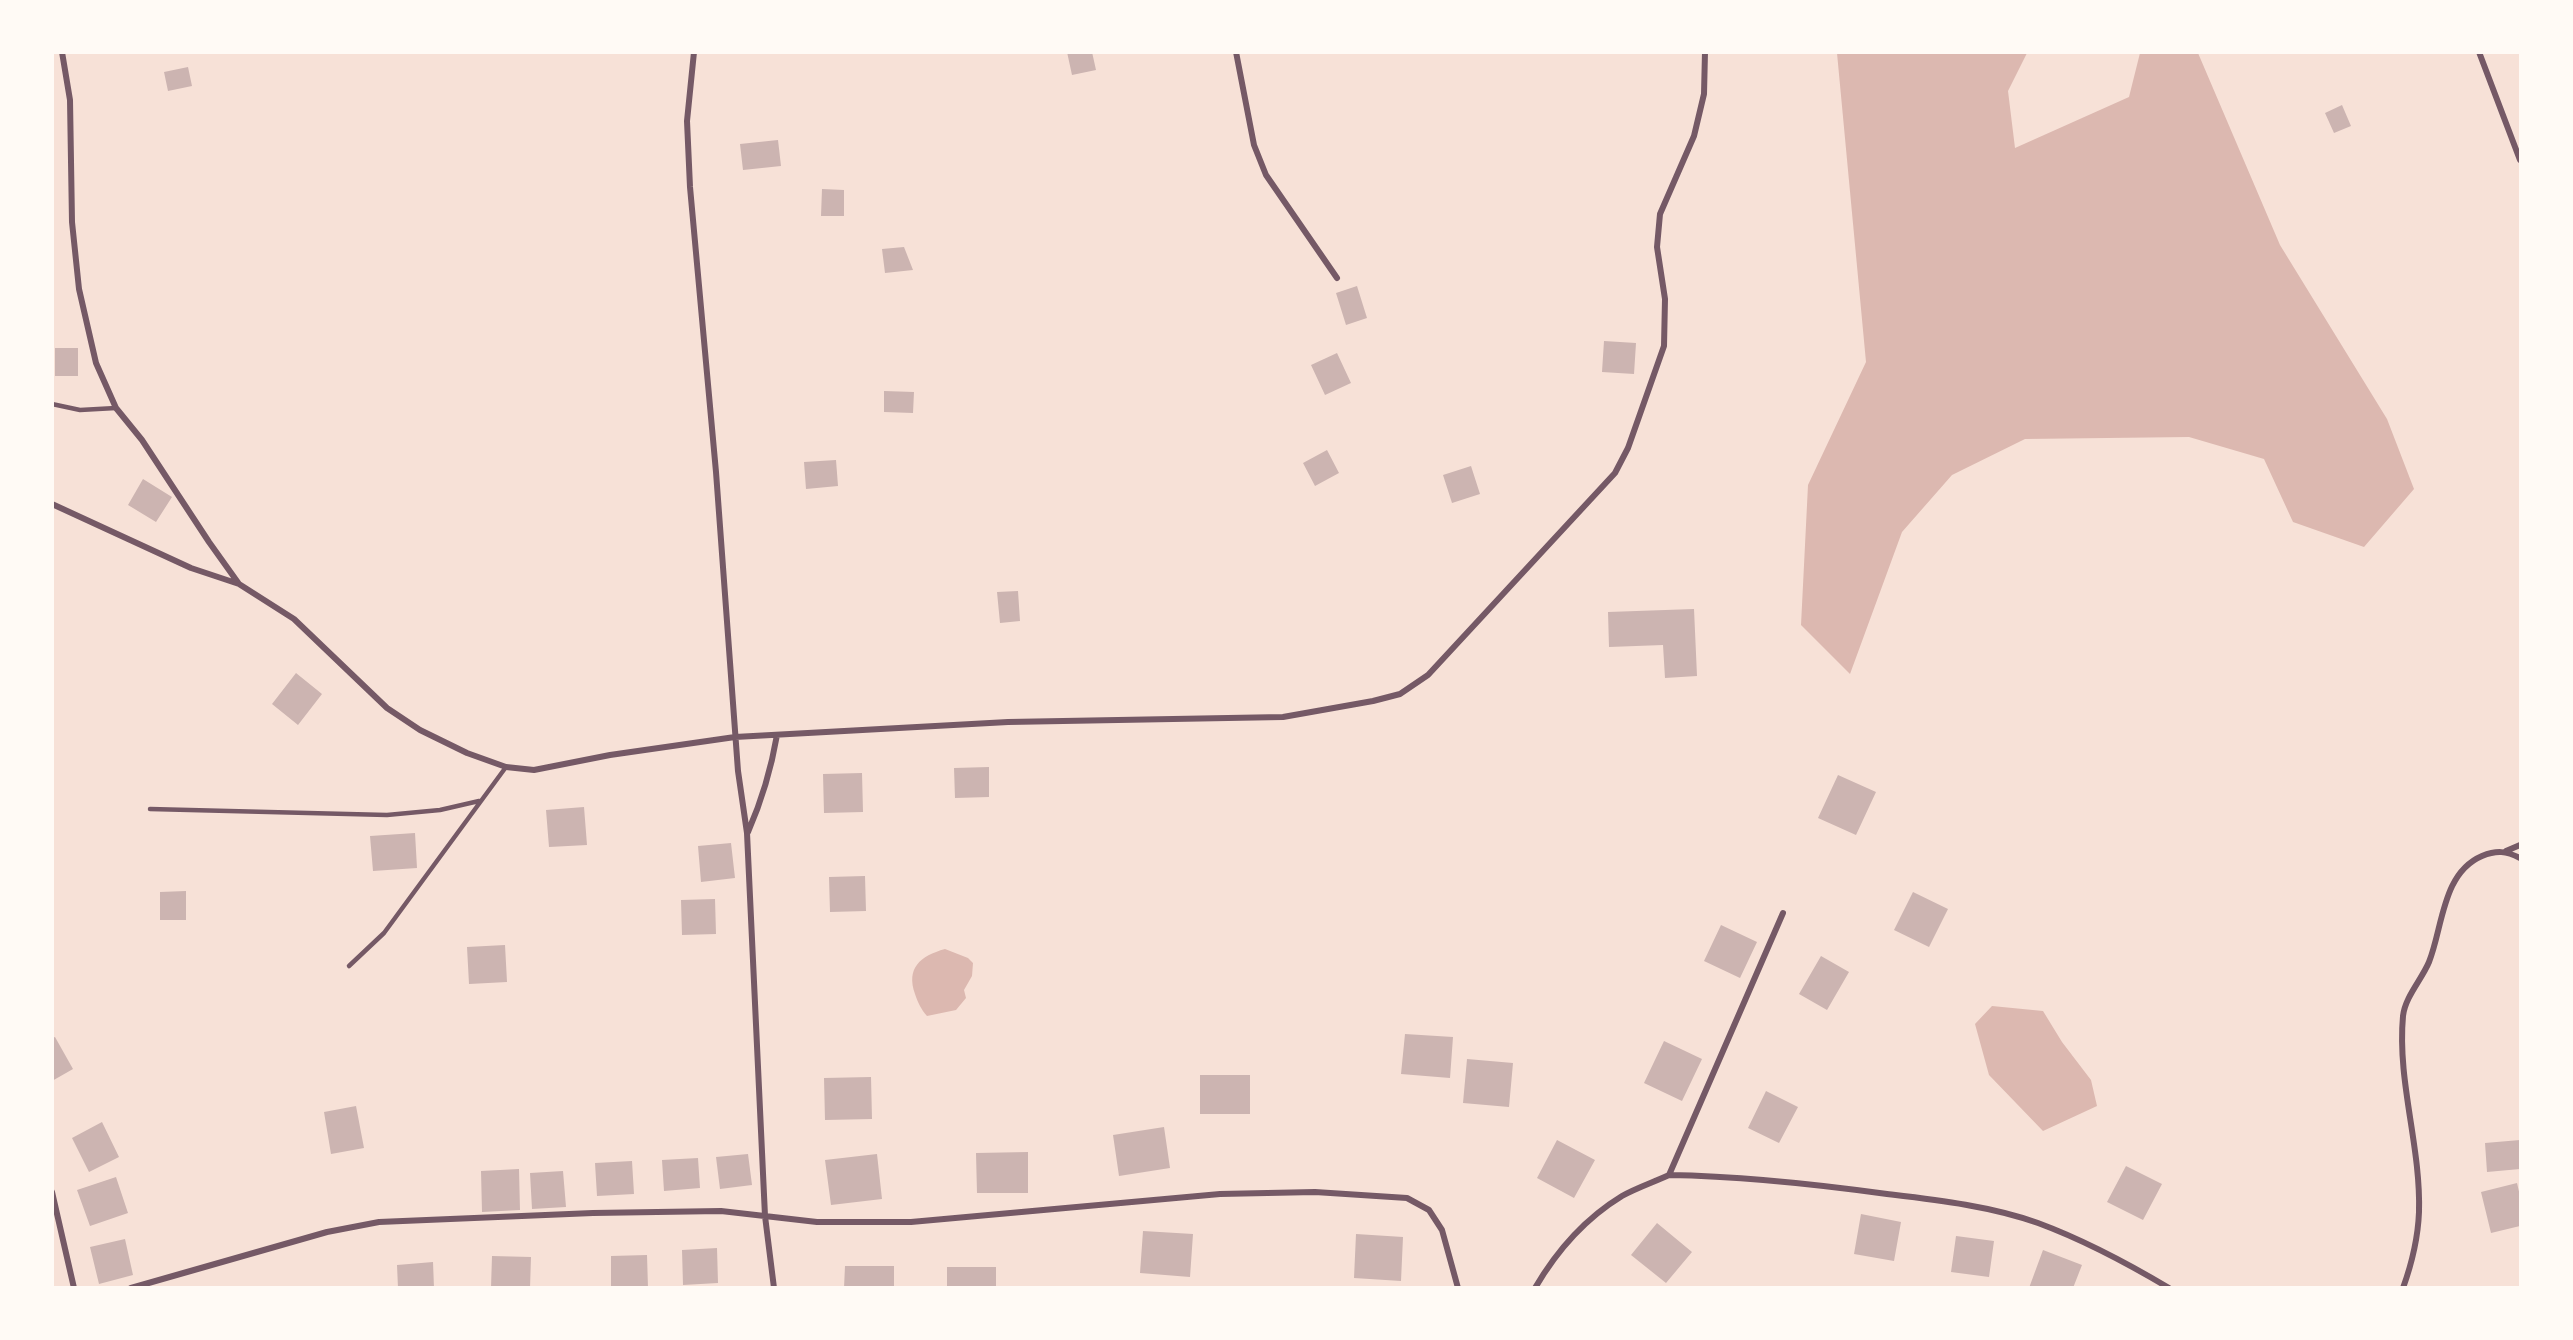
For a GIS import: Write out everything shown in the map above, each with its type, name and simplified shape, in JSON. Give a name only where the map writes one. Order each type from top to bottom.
[{"type":"street","points":[[62,52],[70,100],[72,222],[79,289],[96,363],[116,408],[142,440],[239,584]]},
{"type":"street","points":[[694,52],[687,121],[690,187],[716,472],[735,737],[747,833],[765,1216],[774,1287]]},
{"type":"street","points":[[1236,52],[1254,145],[1266,175],[1336,278]]},
{"type":"street","points":[[52,504],[191,568],[239,584],[294,619],[387,708],[429,735],[466,753],[506,767],[534,770],[610,755],[735,737],[1008,722],[1283,717],[1373,701],[1400,693],[1428,675],[1615,473],[1628,448],[1664,346],[1665,299],[1657,247],[1660,214],[1694,136],[1704,94],[1705,52]]},
{"type":"street","points":[[2479,52],[2520,160]]},
{"type":"street","points":[[747,833],[763,799],[777,735]]},
{"type":"street","points":[[2403,1287],[2414,1255],[2419,1211],[2401,1037],[2404,1012],[2428,964],[2456,878],[2471,861],[2493,851],[2506,851],[2520,845]]},
{"type":"street","points":[[2506,851],[2520,858]]},
{"type":"street","points":[[1669,1175],[1783,913]]},
{"type":"street","points":[[1536,1287],[1551,1261],[1580,1230],[1622,1196],[1669,1175],[1720,1176],[1832,1186],[2000,1211],[2039,1223],[2115,1257],[2169,1287]]},
{"type":"street","points":[[52,1192],[74,1287]]},
{"type":"street","points":[[131,1287],[327,1232],[379,1222],[627,1212],[721,1211],[817,1222],[911,1222],[1220,1194],[1315,1192],[1407,1198],[1429,1210],[1442,1230],[1458,1287]]},
{"type":"lane","points":[[52,404],[80,410],[116,408]]},
{"type":"lane","points":[[349,966],[384,933],[506,767]]},
{"type":"lane","points":[[150,809],[387,815],[440,810],[479,801]]},
{"type":"shaded area","points":[[1837,53],[2027,53],[2008,91],[2015,148],[2129,97],[2140,53],[2198,53],[2280,245],[2387,419],[2414,489],[2364,547],[2293,522],[2264,459],[2189,437],[2025,439],[1952,475],[1902,532],[1850,674],[1801,625],[1808,485],[1866,362]]},
{"type":"shaded area","points":[[945,949],[968,958],[973,963],[972,976],[964,990],[966,998],[956,1010],[927,1016],[915,994],[912,977],[917,964],[922,959]]},
{"type":"shaded area","points":[[1992,1006],[2043,1011],[2062,1042],[2091,1080],[2097,1106],[2043,1131],[1989,1075],[1975,1024]]},
{"type":"building","points":[[1067,52],[1092,52],[1096,70],[1072,75]]},
{"type":"building","points":[[188,67],[192,86],[168,91],[164,72]]},
{"type":"building","points":[[2342,105],[2351,126],[2334,133],[2325,113]]},
{"type":"building","points":[[778,140],[781,166],[743,170],[740,144]]},
{"type":"building","points":[[822,189],[844,190],[844,216],[821,216]]},
{"type":"building","points":[[904,247],[913,270],[885,273],[882,249]]},
{"type":"building","points":[[1357,286],[1367,318],[1346,325],[1336,293]]},
{"type":"building","points":[[1604,341],[1636,343],[1634,374],[1602,372]]},
{"type":"building","points":[[55,348],[78,348],[78,376],[55,376]]},
{"type":"building","points":[[1337,353],[1351,383],[1325,395],[1311,365]]},
{"type":"building","points":[[884,391],[914,392],[913,413],[884,412]]},
{"type":"building","points":[[1327,450],[1339,473],[1315,486],[1303,463]]},
{"type":"building","points":[[836,460],[838,486],[806,489],[804,462]]},
{"type":"building","points":[[1471,466],[1480,494],[1452,503],[1443,475]]},
{"type":"building","points":[[143,479],[172,497],[156,522],[128,505]]},
{"type":"building","points":[[1018,591],[1020,621],[1000,623],[997,592]]},
{"type":"building","points":[[1694,609],[1697,676],[1665,678],[1663,645],[1609,647],[1608,612]]},
{"type":"building","points":[[296,673],[322,694],[298,725],[272,704]]},
{"type":"building","points":[[989,767],[989,797],[955,798],[954,768]]},
{"type":"building","points":[[862,773],[863,812],[824,813],[823,774]]},
{"type":"building","points":[[1838,775],[1876,792],[1856,835],[1818,818]]},
{"type":"building","points":[[584,807],[587,845],[549,847],[546,810]]},
{"type":"building","points":[[415,833],[417,868],[373,871],[370,836]]},
{"type":"building","points":[[731,843],[735,878],[701,882],[698,846]]},
{"type":"building","points":[[865,876],[866,911],[830,912],[829,877]]},
{"type":"building","points":[[186,891],[186,920],[160,920],[160,892]]},
{"type":"building","points":[[1913,892],[1948,909],[1929,947],[1894,930]]},
{"type":"building","points":[[715,899],[716,934],[682,935],[681,900]]},
{"type":"building","points":[[1721,925],[1757,942],[1740,978],[1704,961]]},
{"type":"building","points":[[505,945],[507,982],[469,984],[467,947]]},
{"type":"building","points":[[1821,956],[1849,972],[1827,1010],[1799,994]]},
{"type":"building","points":[[1405,1034],[1453,1037],[1450,1078],[1401,1074]]},
{"type":"building","points":[[55,1037],[73,1069],[52,1081],[52,1038]]},
{"type":"building","points":[[1664,1041],[1702,1059],[1682,1101],[1644,1083]]},
{"type":"building","points":[[1467,1059],[1513,1063],[1509,1107],[1463,1103]]},
{"type":"building","points":[[1200,1075],[1250,1075],[1250,1114],[1200,1114]]},
{"type":"building","points":[[871,1077],[872,1119],[825,1120],[824,1078]]},
{"type":"building","points":[[1766,1091],[1798,1107],[1779,1143],[1748,1128]]},
{"type":"building","points":[[356,1106],[364,1148],[331,1154],[324,1112]]},
{"type":"building","points":[[102,1122],[119,1157],[89,1172],[72,1138]]},
{"type":"building","points":[[1164,1127],[1170,1168],[1119,1176],[1113,1135]]},
{"type":"building","points":[[1557,1140],[1595,1160],[1574,1198],[1537,1178]]},
{"type":"building","points":[[2520,1140],[2520,1169],[2487,1172],[2485,1143]]},
{"type":"building","points":[[1028,1152],[1028,1193],[977,1193],[976,1153]]},
{"type":"building","points":[[748,1154],[752,1185],[720,1189],[716,1157]]},
{"type":"building","points":[[877,1154],[882,1199],[831,1205],[825,1160]]},
{"type":"building","points":[[698,1158],[700,1188],[664,1191],[662,1160]]},
{"type":"building","points":[[632,1161],[634,1194],[597,1196],[595,1163]]},
{"type":"building","points":[[2126,1166],[2162,1184],[2143,1220],[2107,1202]]},
{"type":"building","points":[[519,1169],[520,1210],[482,1212],[481,1171]]},
{"type":"building","points":[[563,1171],[566,1207],[532,1209],[530,1173]]},
{"type":"building","points":[[116,1177],[128,1213],[90,1226],[77,1190]]},
{"type":"building","points":[[2517,1183],[2520,1196],[2520,1226],[2491,1233],[2481,1192]]},
{"type":"building","points":[[1861,1214],[1901,1222],[1894,1261],[1854,1254]]},
{"type":"building","points":[[1657,1223],[1692,1252],[1666,1283],[1631,1255]]},
{"type":"building","points":[[1143,1231],[1193,1234],[1190,1277],[1140,1273]]},
{"type":"building","points":[[1356,1234],[1403,1237],[1401,1281],[1354,1278]]},
{"type":"building","points":[[1956,1236],[1994,1241],[1989,1277],[1951,1272]]},
{"type":"building","points":[[125,1239],[133,1275],[99,1284],[90,1247]]},
{"type":"building","points":[[717,1248],[718,1283],[683,1285],[682,1250]]},
{"type":"building","points":[[2043,1250],[2082,1265],[2073,1288],[2029,1288]]},
{"type":"building","points":[[647,1255],[648,1288],[611,1288],[611,1256]]},
{"type":"building","points":[[492,1256],[531,1257],[530,1288],[491,1288]]},
{"type":"building","points":[[433,1262],[434,1288],[398,1288],[397,1265]]},
{"type":"building","points":[[845,1266],[894,1266],[894,1288],[844,1288]]},
{"type":"building","points":[[947,1267],[996,1267],[996,1288],[947,1288]]}]
